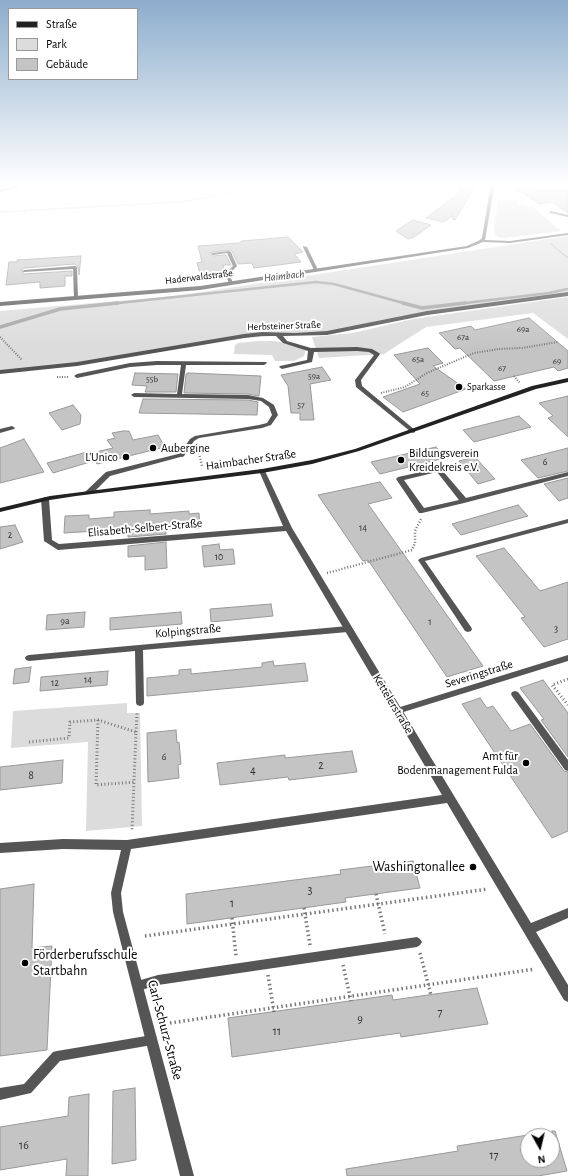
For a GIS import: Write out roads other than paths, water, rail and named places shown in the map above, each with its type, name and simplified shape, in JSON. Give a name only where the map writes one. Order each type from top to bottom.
[{"type":"main road","name":"Haimbacher Straße","points":[[0,510],[45,499],[89,492],[262,471],[312,462],[357,450],[534,387],[568,380]]},
{"type":"street","points":[[484,238],[482,241],[510,242],[543,238]]},
{"type":"street","name":"Haderwaldstraße","points":[[0,304],[200,288],[468,247],[482,241]]},
{"type":"street","name":"Herbsteiner Straße","points":[[0,372],[32,370],[152,352],[244,336],[327,333],[427,313],[568,294]]},
{"type":"street","points":[[278,334],[285,342],[311,350],[357,349],[370,350],[377,354],[358,380],[359,387],[413,431]]},
{"type":"street","points":[[282,367],[310,361],[311,350]]},
{"type":"street","points":[[0,431],[12,428]]},
{"type":"street","points":[[89,492],[108,474],[182,455]]},
{"type":"street","points":[[464,501],[439,470],[400,479],[422,511],[464,501],[568,474]]},
{"type":"street","name":"Kettelerstraße","points":[[262,471],[288,528],[568,996]]},
{"type":"street","name":"Elisabeth-Selbert-Straße","points":[[45,499],[48,541],[58,547],[288,528]]},
{"type":"street","points":[[0,848],[63,844],[127,845],[449,798]]},
{"type":"street","name":"Carl-Schurz-Straße","points":[[127,845],[116,900],[118,912],[187,1176]]},
{"type":"street","points":[[528,930],[568,913]]},
{"type":"lane","points":[[305,247],[316,270]]},
{"type":"lane","points":[[213,254],[229,252],[235,266],[227,274],[232,283]]},
{"type":"lane","points":[[24,271],[75,267],[76,298]]},
{"type":"lane","points":[[179,396],[184,362]]},
{"type":"lane","points":[[77,376],[130,365],[184,362],[264,363]]},
{"type":"lane","points":[[134,395],[248,397],[263,400],[272,406],[275,416],[269,424],[260,427],[197,437],[192,440],[182,455]]},
{"type":"lane","points":[[468,629],[421,560],[568,521]]},
{"type":"lane","name":"Kolpingstraße","points":[[30,658],[348,629]]},
{"type":"lane","points":[[139,648],[140,703]]},
{"type":"lane","name":"Severingstraße","points":[[397,711],[568,658]]},
{"type":"lane","points":[[515,694],[568,767]]},
{"type":"lane","points":[[138,986],[158,980],[417,942]]},
{"type":"lane","points":[[0,1094],[27,1089],[57,1056],[152,1040]]},
{"type":"waterway","name":"Haimbach","points":[[109,304],[316,282],[334,284],[407,304]]},
{"type":"waterway","name":"Haimbach","points":[[457,304],[549,293],[568,289]]},
{"type":"waterway","name":"Haimbach","points":[[0,327],[60,309],[118,303]]},
{"type":"waterway","name":"Haimbach","points":[[403,303],[422,308],[465,303]]},
{"type":"place","name":"Sparkasse","points":[[459,387]]},
{"type":"place","name":"Aubergine","points":[[153,448]]},
{"type":"place","name":"L'Unico","points":[[126,457]]},
{"type":"place","name":"Bildungsverein Kreidekreis e.V.","points":[[401,460]]},
{"type":"place","name":"Amt für Bodenmanagement Fulda","points":[[526,763]]},
{"type":"place","name":"Washingtonallee","points":[[473,867]]},
{"type":"place","name":"Förderberufsschule Startbahn","points":[[25,963]]}]
